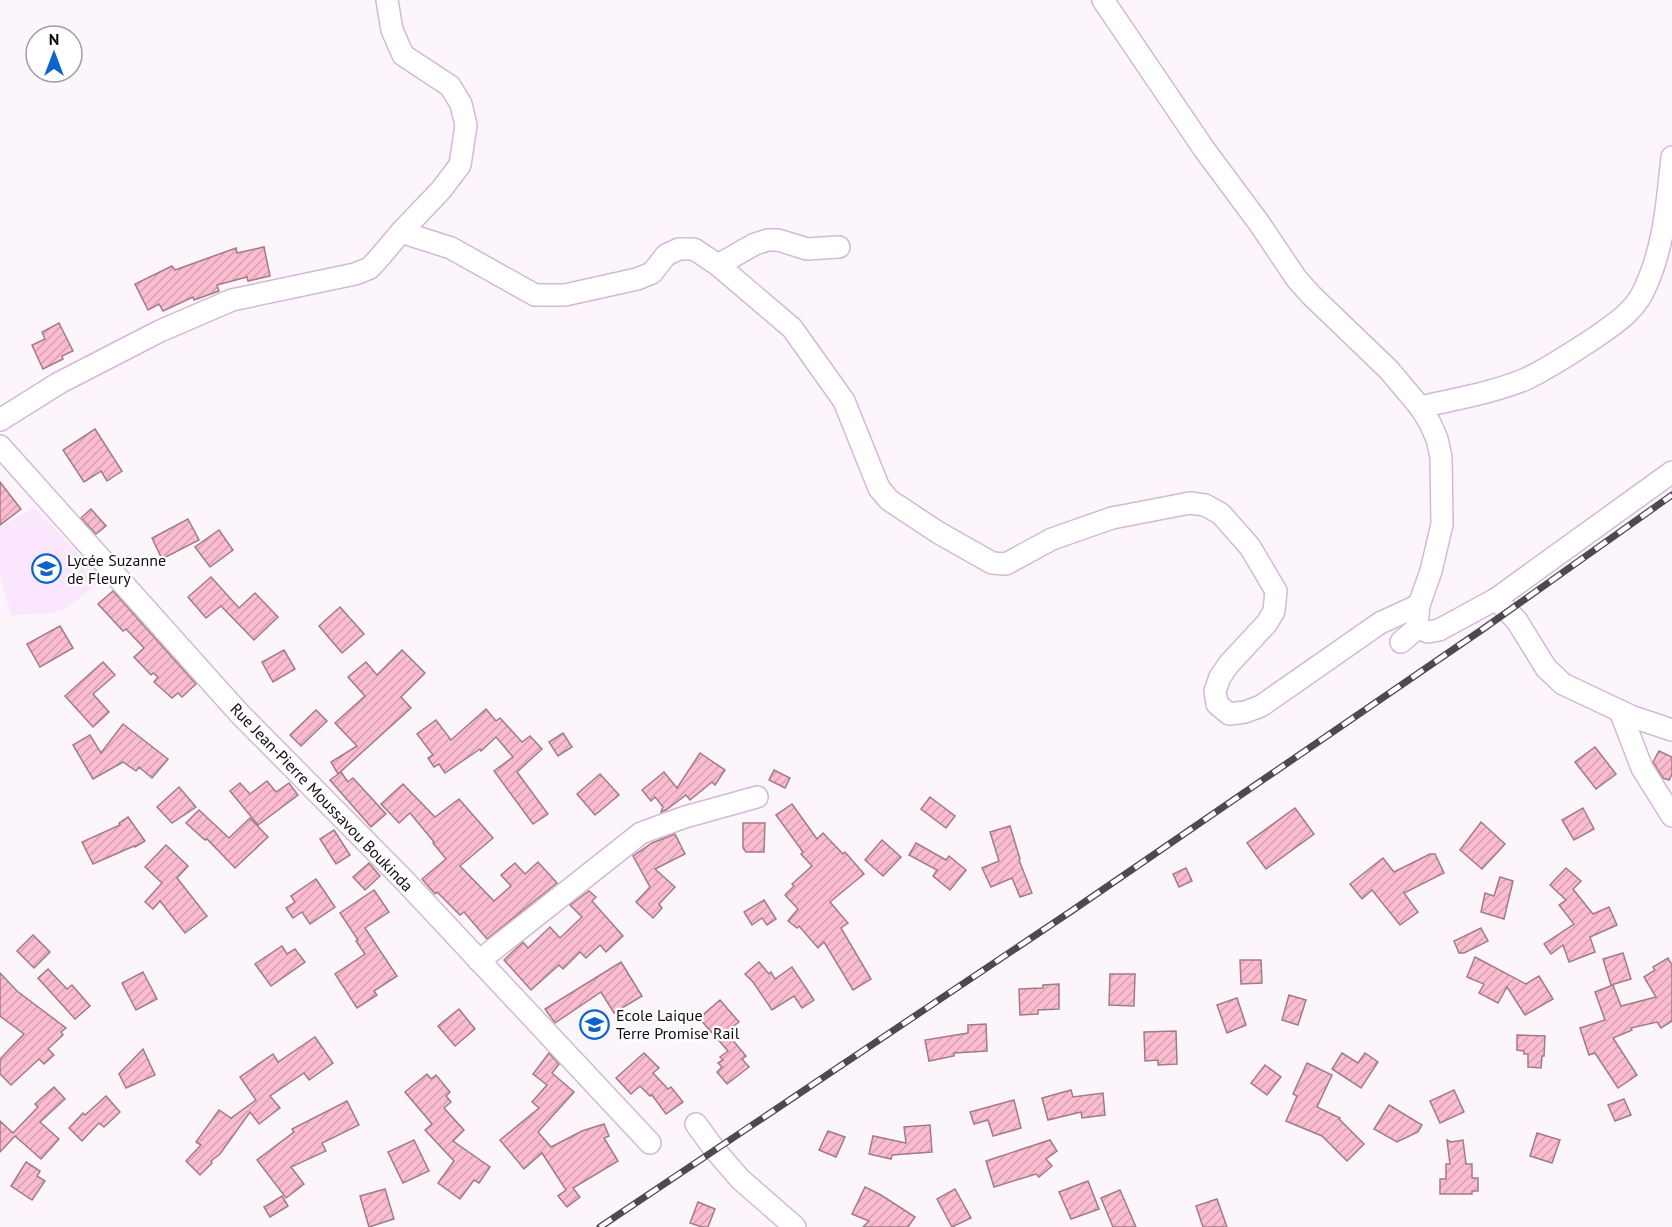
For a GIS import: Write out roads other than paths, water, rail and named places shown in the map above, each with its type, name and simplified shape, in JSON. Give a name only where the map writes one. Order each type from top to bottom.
[{"type":"street","points":[[0,420],[69,378],[160,331],[232,300],[340,278],[370,267],[380,258],[441,190],[460,165],[466,125],[461,104],[450,86],[403,55],[392,30],[387,0]]},
{"type":"street","points":[[1103,0],[1204,149],[1259,223],[1296,278],[1363,344],[1420,407],[1437,439],[1441,457],[1442,501],[1439,540],[1419,605],[1417,628],[1401,642]]},
{"type":"street","points":[[1420,407],[1493,390],[1524,379],[1554,364],[1620,321],[1633,308],[1650,274],[1663,233],[1672,157]]},
{"type":"street","points":[[401,232],[451,248],[535,295],[565,296],[637,279],[652,273],[666,255],[678,249],[694,249],[718,265],[797,334],[844,401],[879,488],[889,500],[939,533],[992,563],[1006,564],[1052,538],[1112,518],[1190,502],[1205,505],[1221,514],[1250,547],[1276,591],[1274,611],[1267,623],[1220,677],[1215,691],[1217,704],[1229,714],[1245,712],[1261,706],[1380,623],[1419,605]]},
{"type":"street","points":[[718,265],[768,240],[778,240],[807,249],[839,247]]},
{"type":"street","name":"Rue Jean-Pierre Moussavou Boukinda","points":[[0,446],[231,705],[403,879],[650,1143]]},
{"type":"street","points":[[1417,628],[1428,632],[1439,630],[1496,599],[1672,472]]},
{"type":"street","points":[[1496,599],[1517,621],[1546,668],[1563,684],[1620,711],[1672,730]]},
{"type":"street","points":[[1620,711],[1642,768],[1672,816]]},
{"type":"street","points":[[479,961],[641,833],[685,817],[758,797]]},
{"type":"street","points":[[696,1125],[740,1179],[795,1227]]},
{"type":"railway","points":[[600,1227],[1073,910],[1483,629],[1672,495]]},
{"type":"place","name":"Lycée Suzanne de Fleury","points":[[46,569]]},
{"type":"place","name":"Ecole Laique Terre Promise Rail","points":[[595,1024]]}]
